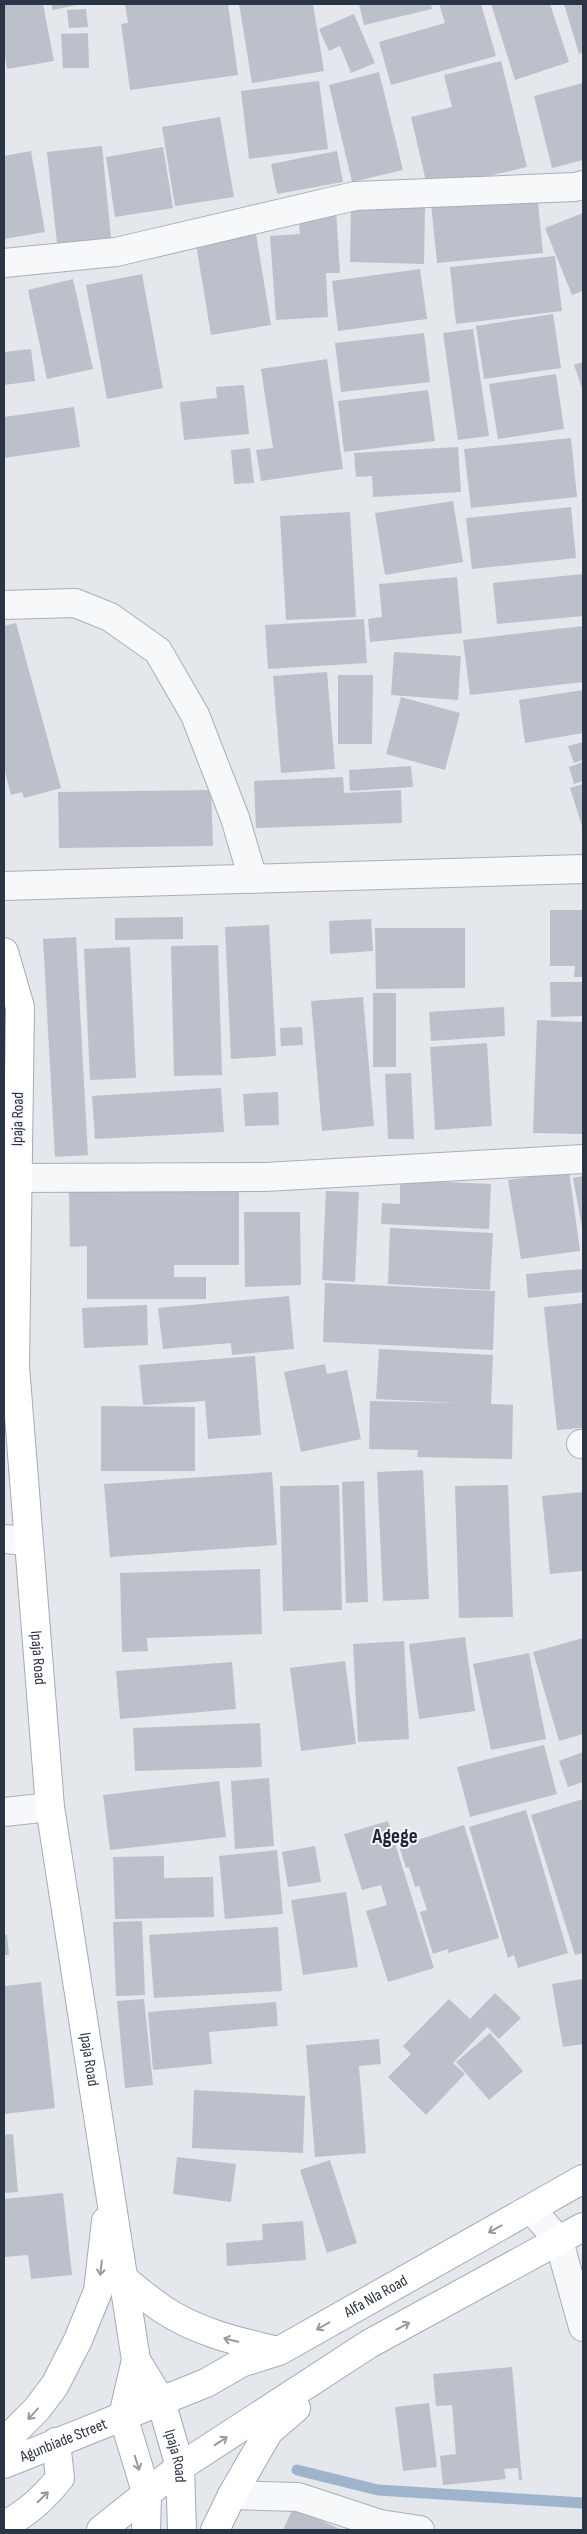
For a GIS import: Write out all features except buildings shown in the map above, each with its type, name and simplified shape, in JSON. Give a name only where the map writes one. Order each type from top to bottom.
[{"type":"main road","name":"Ipaja Road","points":[[4,952],[20,1007],[17,1178],[10,1366],[16,1540],[50,1807],[136,2360],[123,2416],[147,2495],[146,2530]]},
{"type":"main road","name":"Alfa Nla Road","points":[[161,2400],[206,2383],[241,2363],[279,2351],[583,2179]]},
{"type":"main road","points":[[4,2442],[38,2409],[55,2385],[95,2300],[98,2291],[110,2185]]},
{"type":"main road","points":[[101,2530],[180,2467],[370,2344],[583,2227]]},
{"type":"main road","points":[[124,2279],[161,2308],[189,2324],[222,2338],[279,2351]]},
{"type":"main road","points":[[215,2530],[269,2431],[370,2344]]},
{"type":"main road","name":"Ipaja Road","points":[[136,2360],[161,2400],[180,2467],[182,2530]]},
{"type":"main road","name":"Agunbiade Street","points":[[4,2464],[161,2400]]},
{"type":"main road","points":[[4,2525],[20,2517],[44,2498],[60,2478],[56,2442]]},
{"type":"street","points":[[4,263],[116,252],[356,196],[575,187],[583,185]]},
{"type":"street","points":[[4,605],[76,603],[110,617],[158,650],[195,715],[235,818],[253,879]]},
{"type":"street","points":[[4,886],[583,870]]},
{"type":"street","points":[[17,1178],[265,1177],[583,1158]]},
{"type":"street","points":[[4,1812],[50,1807]]},
{"type":"street","points":[[531,2209],[559,2241],[583,2327]]},
{"type":"street","points":[[232,2496],[298,2497],[380,2524],[420,2530]]},
{"type":"waterway","points":[[297,2470],[378,2490],[583,2503]]},
{"type":"district","name":"Agege","points":[[395,1836]]}]
